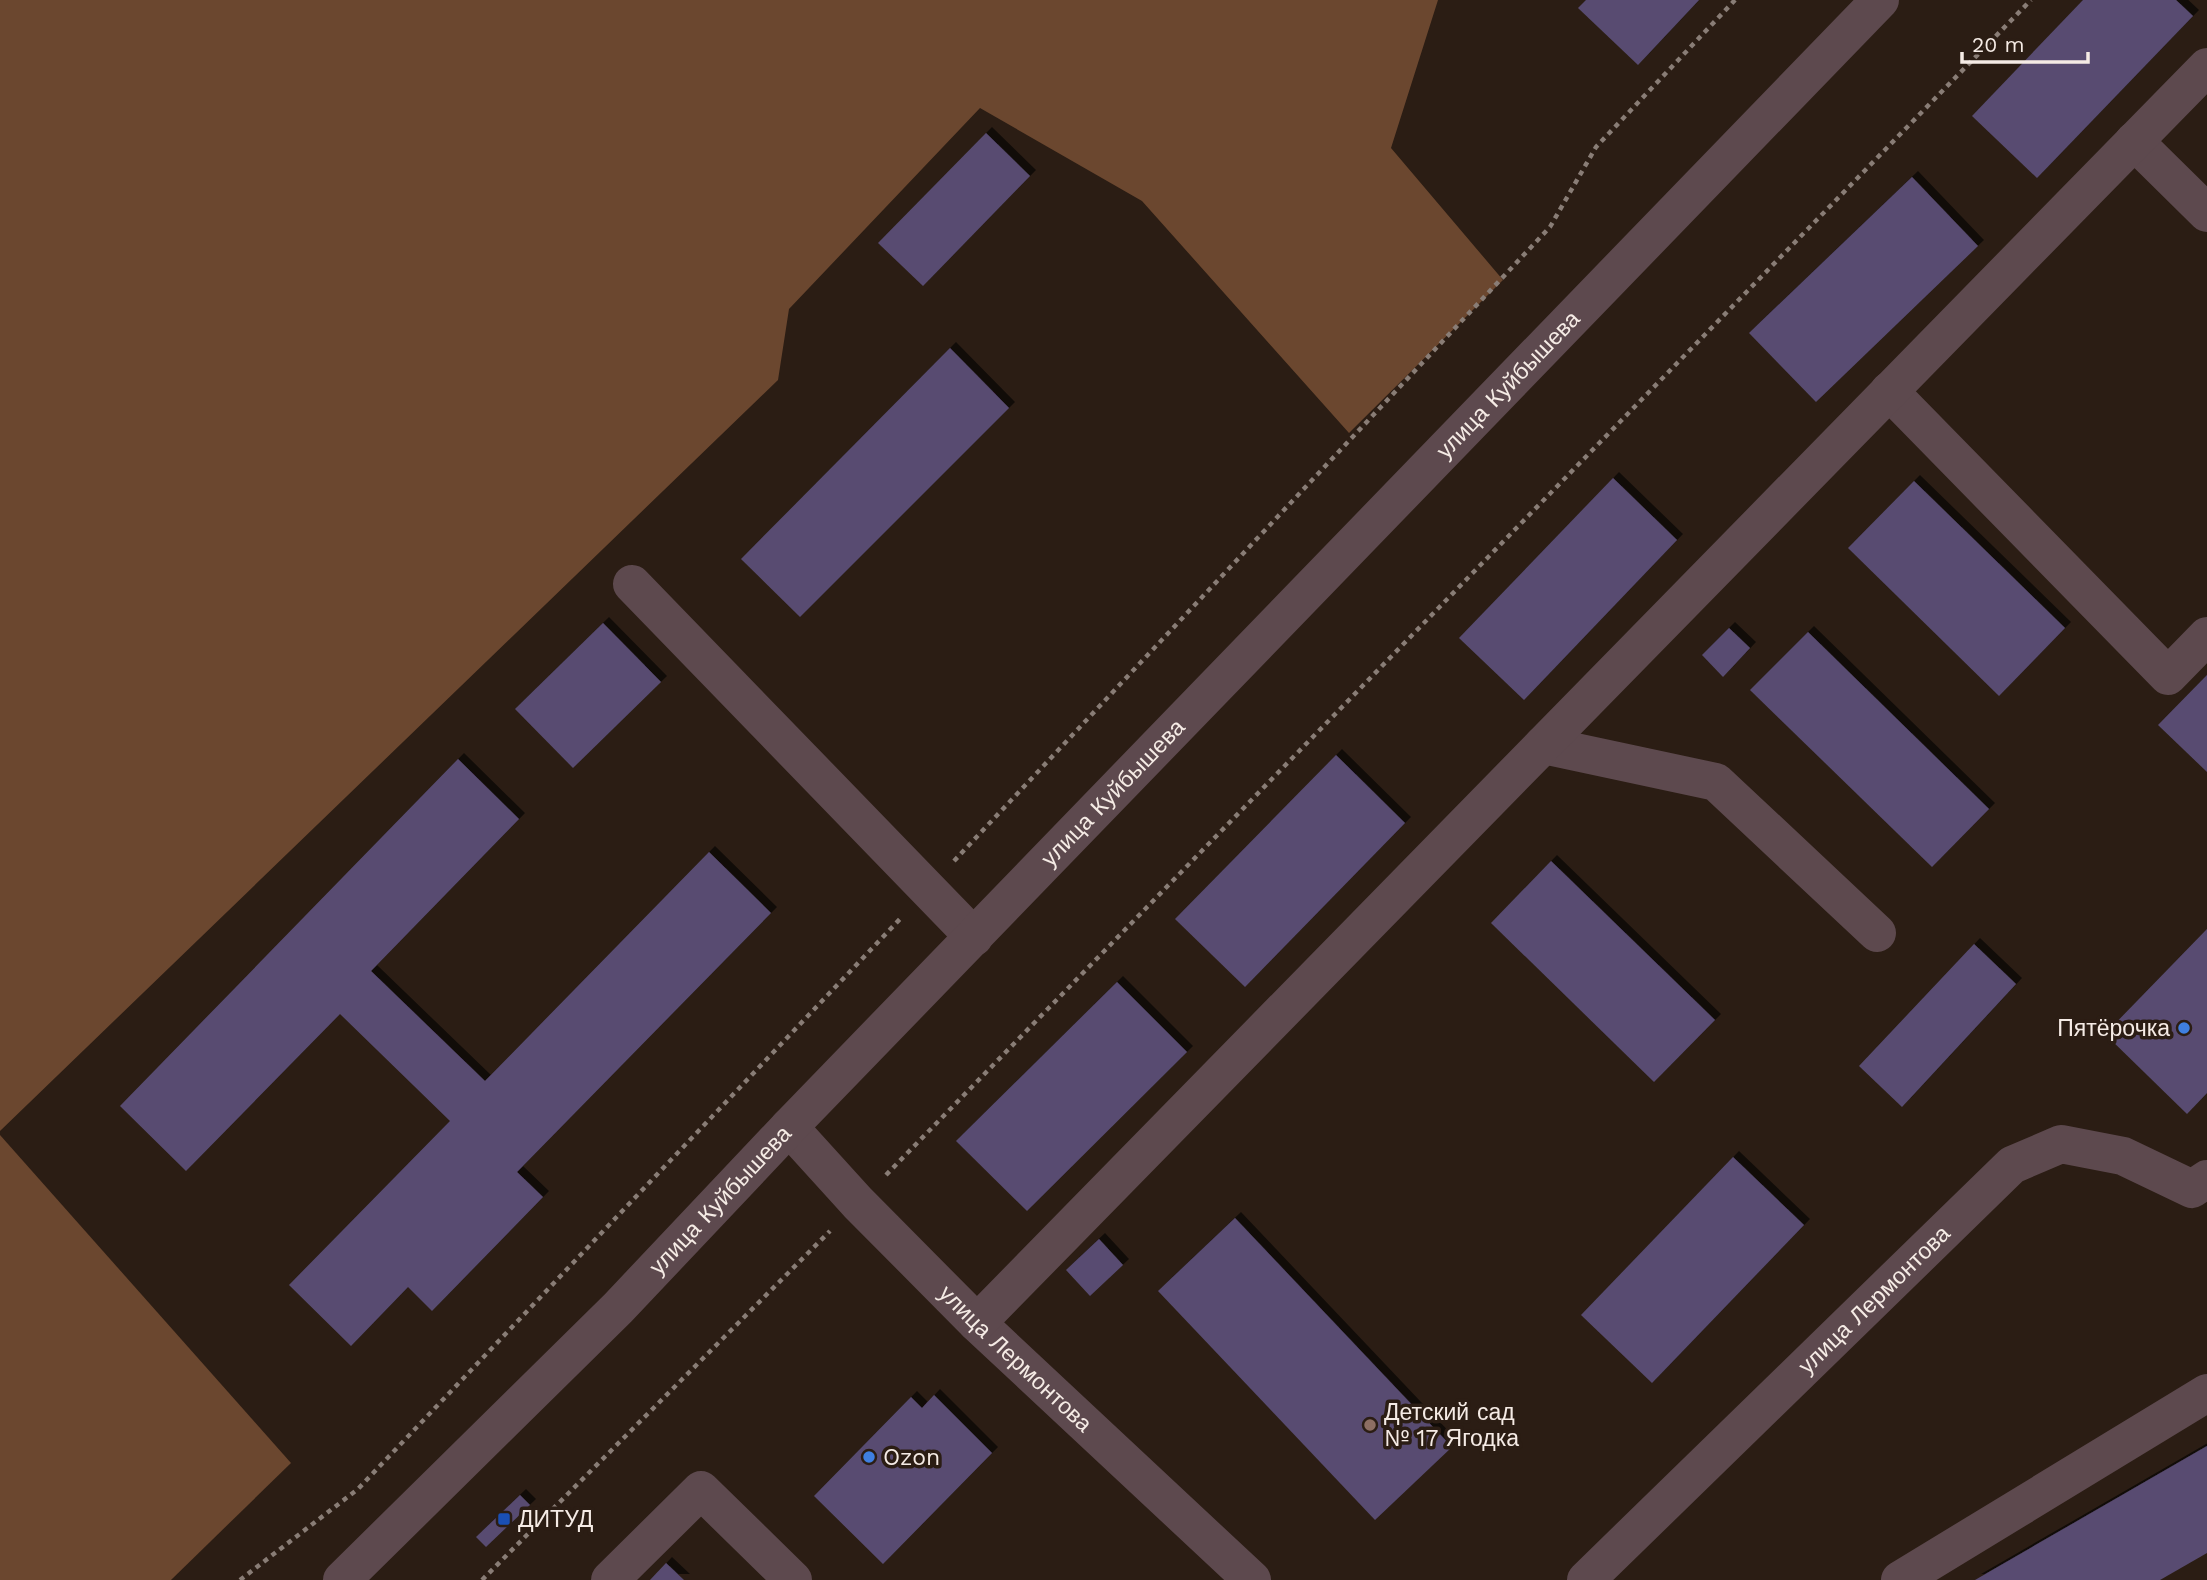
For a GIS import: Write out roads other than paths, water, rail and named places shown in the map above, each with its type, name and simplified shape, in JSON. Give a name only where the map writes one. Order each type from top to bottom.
[{"type":"street","name":"улица Куйбышева","points":[[342,1580],[618,1308],[789,1127],[1880,0]]},
{"type":"street","points":[[977,1324],[2207,66]]},
{"type":"street","points":[[2134,141],[2207,213]]},
{"type":"street","points":[[1889,391],[2168,676],[2207,636]]},
{"type":"street","points":[[632,584],[974,936]]},
{"type":"street","points":[[1543,745],[1716,782],[1877,933]]},
{"type":"street","name":"улица Лермонтова","points":[[789,1127],[858,1203],[977,1324],[1240,1576]]},
{"type":"street","name":"улица Лермонтова","points":[[1586,1580],[2011,1165],[2061,1144],[2123,1156],[2192,1189],[2207,1180]]},
{"type":"street","points":[[1900,1580],[2207,1392]]},
{"type":"street","points":[[610,1580],[701,1490],[793,1580]]},
{"type":"place","name":"Пятёрочка","points":[[2184,1028]]},
{"type":"place","name":"Детский сад № 17 Ягодка","points":[[1370,1425]]},
{"type":"place","name":"Ozon","points":[[869,1457]]},
{"type":"place","name":"ДИТУД","points":[[504,1519]]}]
